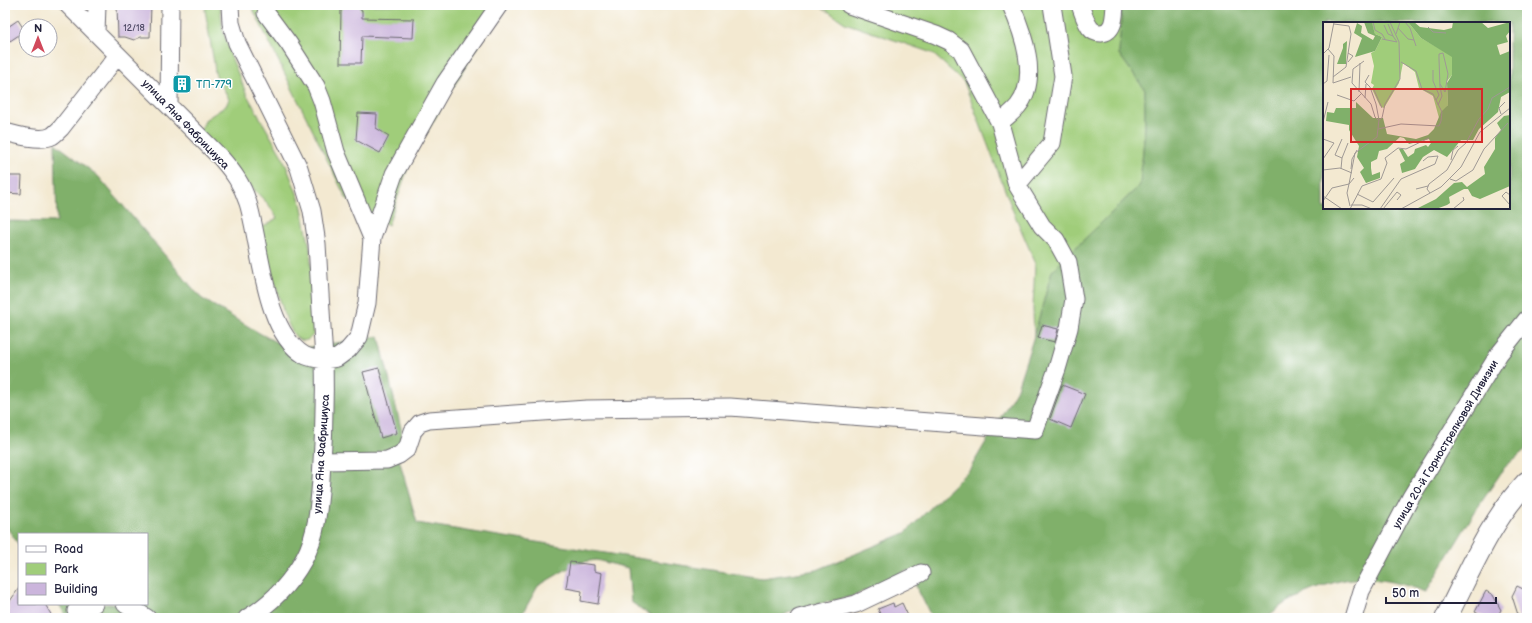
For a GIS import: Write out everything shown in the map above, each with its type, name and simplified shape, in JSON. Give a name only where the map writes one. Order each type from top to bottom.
[{"type":"main road","points":[[1446,618],[1488,534],[1511,499],[1527,482]]},
{"type":"street","name":"улица Яна Фабрициуса","points":[[68,5],[222,158],[237,177],[248,202],[270,303],[279,326],[290,343],[304,355],[324,360],[325,413],[322,461],[316,522],[312,540],[304,559],[289,582],[276,597],[247,618]]},
{"type":"street","points":[[96,33],[97,5]]},
{"type":"street","points":[[169,106],[170,5]]},
{"type":"street","points":[[230,5],[231,23],[237,43],[299,168],[312,211],[317,244],[324,360],[337,358],[348,350],[359,337],[367,303],[372,238],[394,174],[445,83],[499,5]]},
{"type":"street","points":[[322,461],[387,460],[398,455],[407,448],[413,431],[420,423],[429,420],[587,409],[730,407],[1035,430],[1057,369],[1069,328],[1074,299],[1068,262],[1056,240],[1042,226],[1017,186],[1000,123],[961,50],[949,41],[936,35],[849,5]]},
{"type":"street","points":[[1000,123],[1018,106],[1025,94],[1028,82],[1029,63],[1017,19],[1011,5]]},
{"type":"street","points":[[1017,186],[1052,143],[1063,76],[1052,5]]},
{"type":"street","points":[[1080,5],[1086,22],[1091,30],[1096,33],[1102,33],[1109,30],[1113,25],[1115,5]]},
{"type":"street","points":[[266,13],[289,44],[316,86],[322,101],[336,152],[372,238]]},
{"type":"street","points":[[5,132],[22,136],[41,138],[51,137],[61,128],[118,55]]},
{"type":"street","name":"улица 20-й Горнострелковой Дивизии","points":[[1353,618],[1361,591],[1411,497],[1499,354],[1527,319]]},
{"type":"street","points":[[799,618],[856,604],[921,573]]},
{"type":"street","points":[[76,611],[91,605]]},
{"type":"street","points":[[127,605],[147,618]]},
{"type":"green space","points":[[207,5],[220,5],[223,31],[232,59],[247,95],[283,158],[301,203],[310,248],[315,331],[310,338],[304,341],[295,337],[288,323],[260,229],[277,218],[269,205],[199,133],[206,119],[226,106],[229,99],[215,73],[205,10]]},
{"type":"green space","points":[[251,5],[507,5],[483,37],[411,159],[388,225],[346,198]]},
{"type":"green space","points":[[819,5],[1122,5],[1119,54],[1145,90],[1145,127],[1140,185],[1052,271],[1034,336],[1033,309],[1035,262],[1013,211],[964,82],[932,53],[845,23]]},
{"type":"green space","points":[[1122,5],[1527,5],[1527,448],[1505,467],[1476,510],[1426,592],[1405,585],[1382,580],[1347,580],[1325,585],[1303,594],[1286,603],[1265,618],[932,618],[907,570],[854,596],[796,609],[778,618],[654,618],[631,602],[628,568],[596,560],[577,563],[538,586],[520,618],[67,618],[60,605],[148,605],[148,533],[18,533],[18,544],[5,525],[5,221],[57,222],[55,143],[98,176],[201,298],[261,334],[291,350],[379,336],[402,432],[399,459],[417,523],[762,578],[817,570],[905,533],[970,469],[1016,391],[1034,336],[1052,271],[1140,185],[1145,127],[1145,90],[1119,54]]},
{"type":"building","points":[[117,5],[151,5],[150,37],[141,37],[134,40],[125,37],[118,37]]},
{"type":"building","points":[[342,5],[360,5],[360,10],[362,10],[362,18],[414,19],[413,38],[362,36],[361,63],[340,63]]},
{"type":"building","points":[[18,20],[18,36],[10,41],[5,33],[5,29]]},
{"type":"building","points":[[358,113],[377,114],[376,128],[389,136],[380,153],[356,140]]},
{"type":"building","points":[[6,176],[22,176],[21,194],[6,193]]},
{"type":"building","points":[[1042,325],[1058,329],[1055,342],[1038,338]]},
{"type":"building","points":[[379,368],[397,433],[381,438],[363,372]]},
{"type":"building","points":[[1062,385],[1085,394],[1071,428],[1050,419]]},
{"type":"building","points":[[570,562],[594,565],[594,571],[602,573],[598,604],[581,601],[582,591],[566,588]]},
{"type":"building","points":[[1517,586],[1527,591],[1527,618],[1519,618],[1512,596]]},
{"type":"building","points":[[18,589],[18,605],[46,605],[53,618],[9,618],[8,604]]},
{"type":"building","points":[[1486,591],[1493,595],[1501,610],[1496,618],[1486,618],[1475,612]]},
{"type":"building","points":[[893,603],[894,607],[902,603],[909,618],[870,618],[880,614],[878,609]]},
{"type":"place","name":"ТП-779","points":[[182,84]]}]
